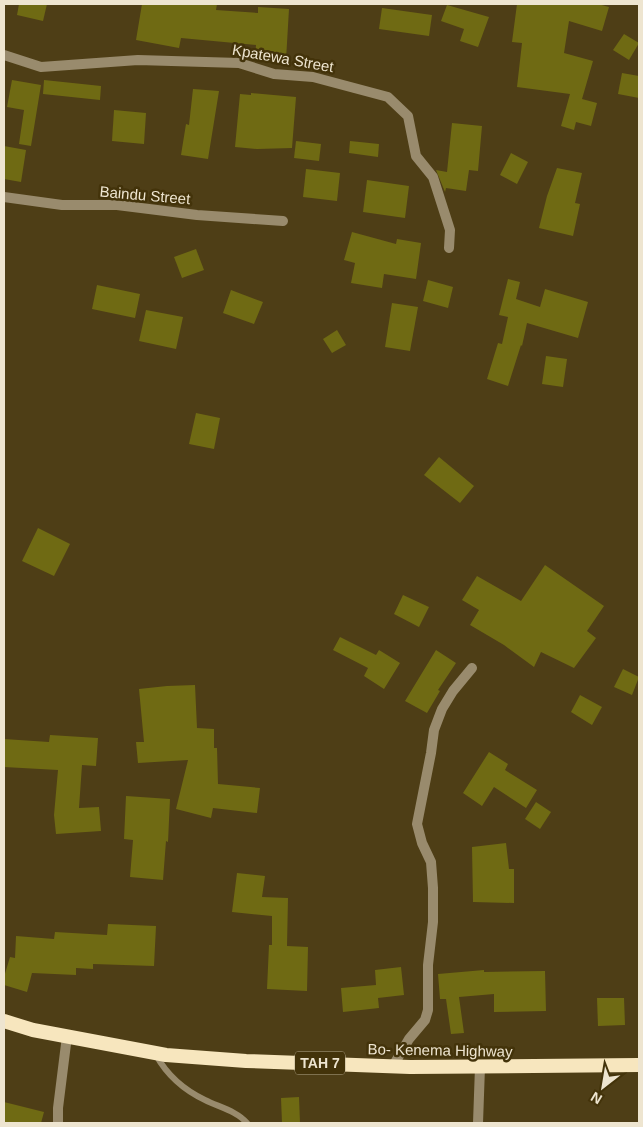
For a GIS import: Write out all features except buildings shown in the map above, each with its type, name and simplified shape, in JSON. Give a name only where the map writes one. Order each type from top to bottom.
[{"type":"highway","name":"Bo- Kenema Highway","points":[[4,1021],[32,1030],[154,1052],[246,1061],[480,1067],[639,1064]]},
{"type":"street","name":"Kpatewa Street","points":[[4,54],[41,67],[138,60],[240,63],[274,74],[313,77],[388,97],[408,116],[416,156],[433,177],[450,230],[448,248]]},
{"type":"street","name":"Baindu Street","points":[[4,197],[62,205],[117,205],[197,215],[283,221]]},
{"type":"street","points":[[393,1066],[408,1039],[425,1020],[428,1010],[428,965],[433,914],[431,862],[422,843],[417,824],[434,730],[453,690],[472,668]]},
{"type":"street","points":[[58,1123],[58,1108],[67,1036]]},
{"type":"street","points":[[478,1123],[480,1067]]},
{"type":"lane","points":[[154,1052],[163,1068],[184,1088],[205,1100],[231,1111],[247,1123]]}]
